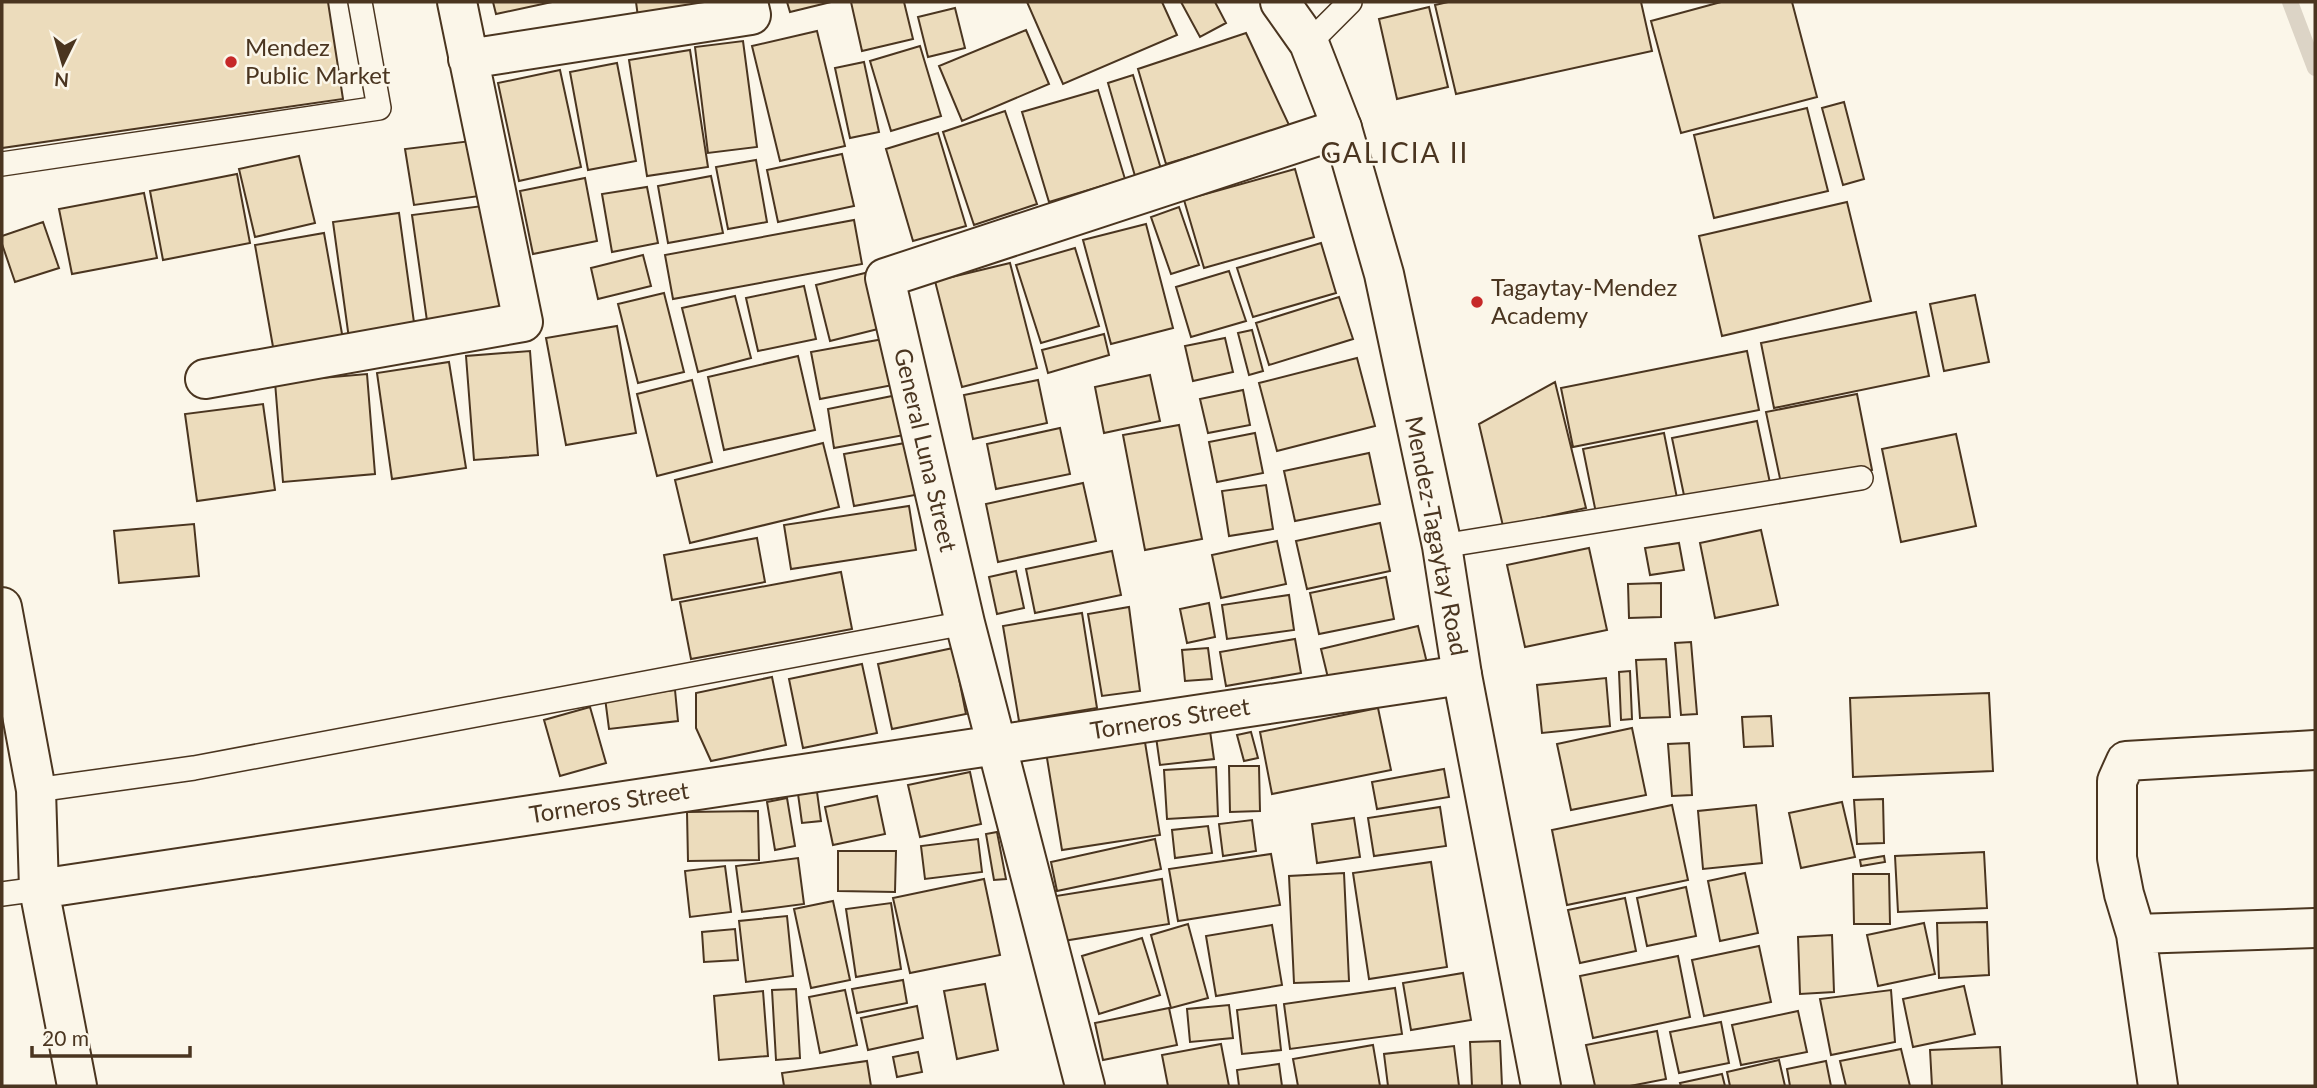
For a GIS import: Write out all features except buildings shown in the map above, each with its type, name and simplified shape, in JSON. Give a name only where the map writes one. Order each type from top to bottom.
[{"type":"street","points":[[205,379],[523,322],[457,2]]},
{"type":"street","points":[[467,59],[751,15],[748,2]]},
{"type":"street","name":"Mendez-Tagaytay Road","points":[[1280,2],[1309,43],[1342,128],[1384,274],[1443,546],[1462,675],[1541,1086]]},
{"type":"street","name":"General Luna Street","points":[[1085,1086],[965,623],[885,278],[1342,128]]},
{"type":"street","points":[[2,607],[36,790],[39,889],[77,1086]]},
{"type":"street","name":"Torneros Street","points":[[39,889],[1462,675]]},
{"type":"street","points":[[2158,1086],[2136,934],[2117,858],[2117,781],[2126,761],[2315,750]]},
{"type":"street","points":[[2136,934],[2315,928]]},
{"type":"lane","points":[[2,164],[379,108],[360,2]]},
{"type":"lane","points":[[1309,43],[1350,2]]},
{"type":"lane","points":[[1443,546],[1861,478]]},
{"type":"lane","points":[[36,790],[194,768],[965,623]]},
{"type":"lane","points":[[2,894],[39,889]]},
{"type":"waterway","points":[[2290,2],[2315,68]]},
{"type":"place","name":"Mendez Public Market","points":[[231,62]]},
{"type":"place","name":"Tagaytay-Mendez Academy","points":[[1477,302]]},
{"type":"district","name":"GALICIA II","points":[[1395,153]]}]
